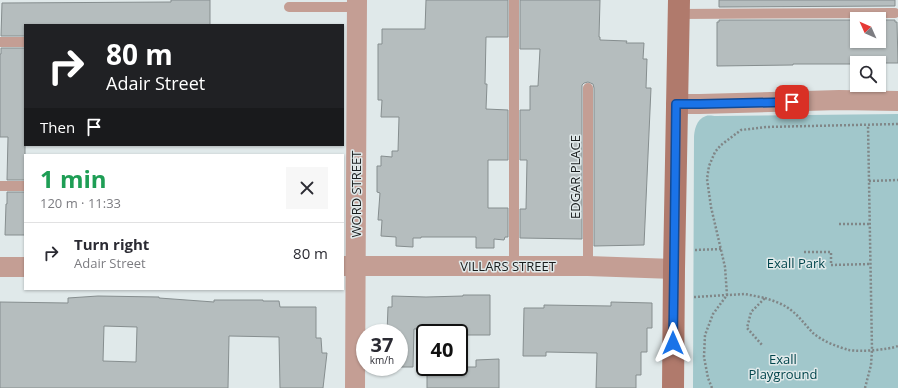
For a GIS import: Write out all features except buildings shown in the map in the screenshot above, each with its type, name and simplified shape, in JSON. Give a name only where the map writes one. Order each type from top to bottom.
[{"type":"street","name":"WORD STREET","points":[[355,388],[349,266],[356,3]]},
{"type":"street","points":[[673,388],[678,7]]},
{"type":"street","points":[[676,104],[839,100],[898,101]]},
{"type":"street","name":"VILLARS STREET","points":[[349,266],[588,266],[674,269]]},
{"type":"street","points":[[0,267],[24,267]]},
{"type":"lane","points":[[514,0],[514,266]]},
{"type":"lane","points":[[289,7],[356,3]]},
{"type":"lane","points":[[678,7],[895,13]]},
{"type":"lane","points":[[0,42],[24,42]]},
{"type":"lane","name":"EDGAR PLACE","points":[[588,88],[588,266]]},
{"type":"lane","points":[[0,186],[24,186]]},
{"type":"path","points":[[712,388],[708,378],[704,357],[705,335],[713,314],[727,295],[725,267],[711,207],[707,179],[709,166],[716,152],[721,145],[741,130],[766,126],[898,124]]},
{"type":"path","points":[[865,388],[871,365],[872,350],[868,125]]},
{"type":"path","points":[[869,181],[898,180]]},
{"type":"path","points":[[838,224],[870,224]]},
{"type":"path","points":[[696,250],[721,249]]},
{"type":"path","points":[[804,252],[831,252],[831,265],[870,264]]},
{"type":"path","points":[[692,297],[745,294],[765,298],[779,303],[792,311],[814,334],[827,342],[850,350],[890,349],[898,346]]},
{"type":"path","points":[[762,345],[747,328],[751,312],[765,298]]},
{"type":"green space","name":"Exall Park","points":[[898,114],[898,388],[693,388],[694,139],[695,129],[698,122],[706,116]]},
{"type":"route","points":[[673,343],[676,104],[792,102]]},
{"type":"park label","name":"Exall Playground","points":[[783,366]]}]
